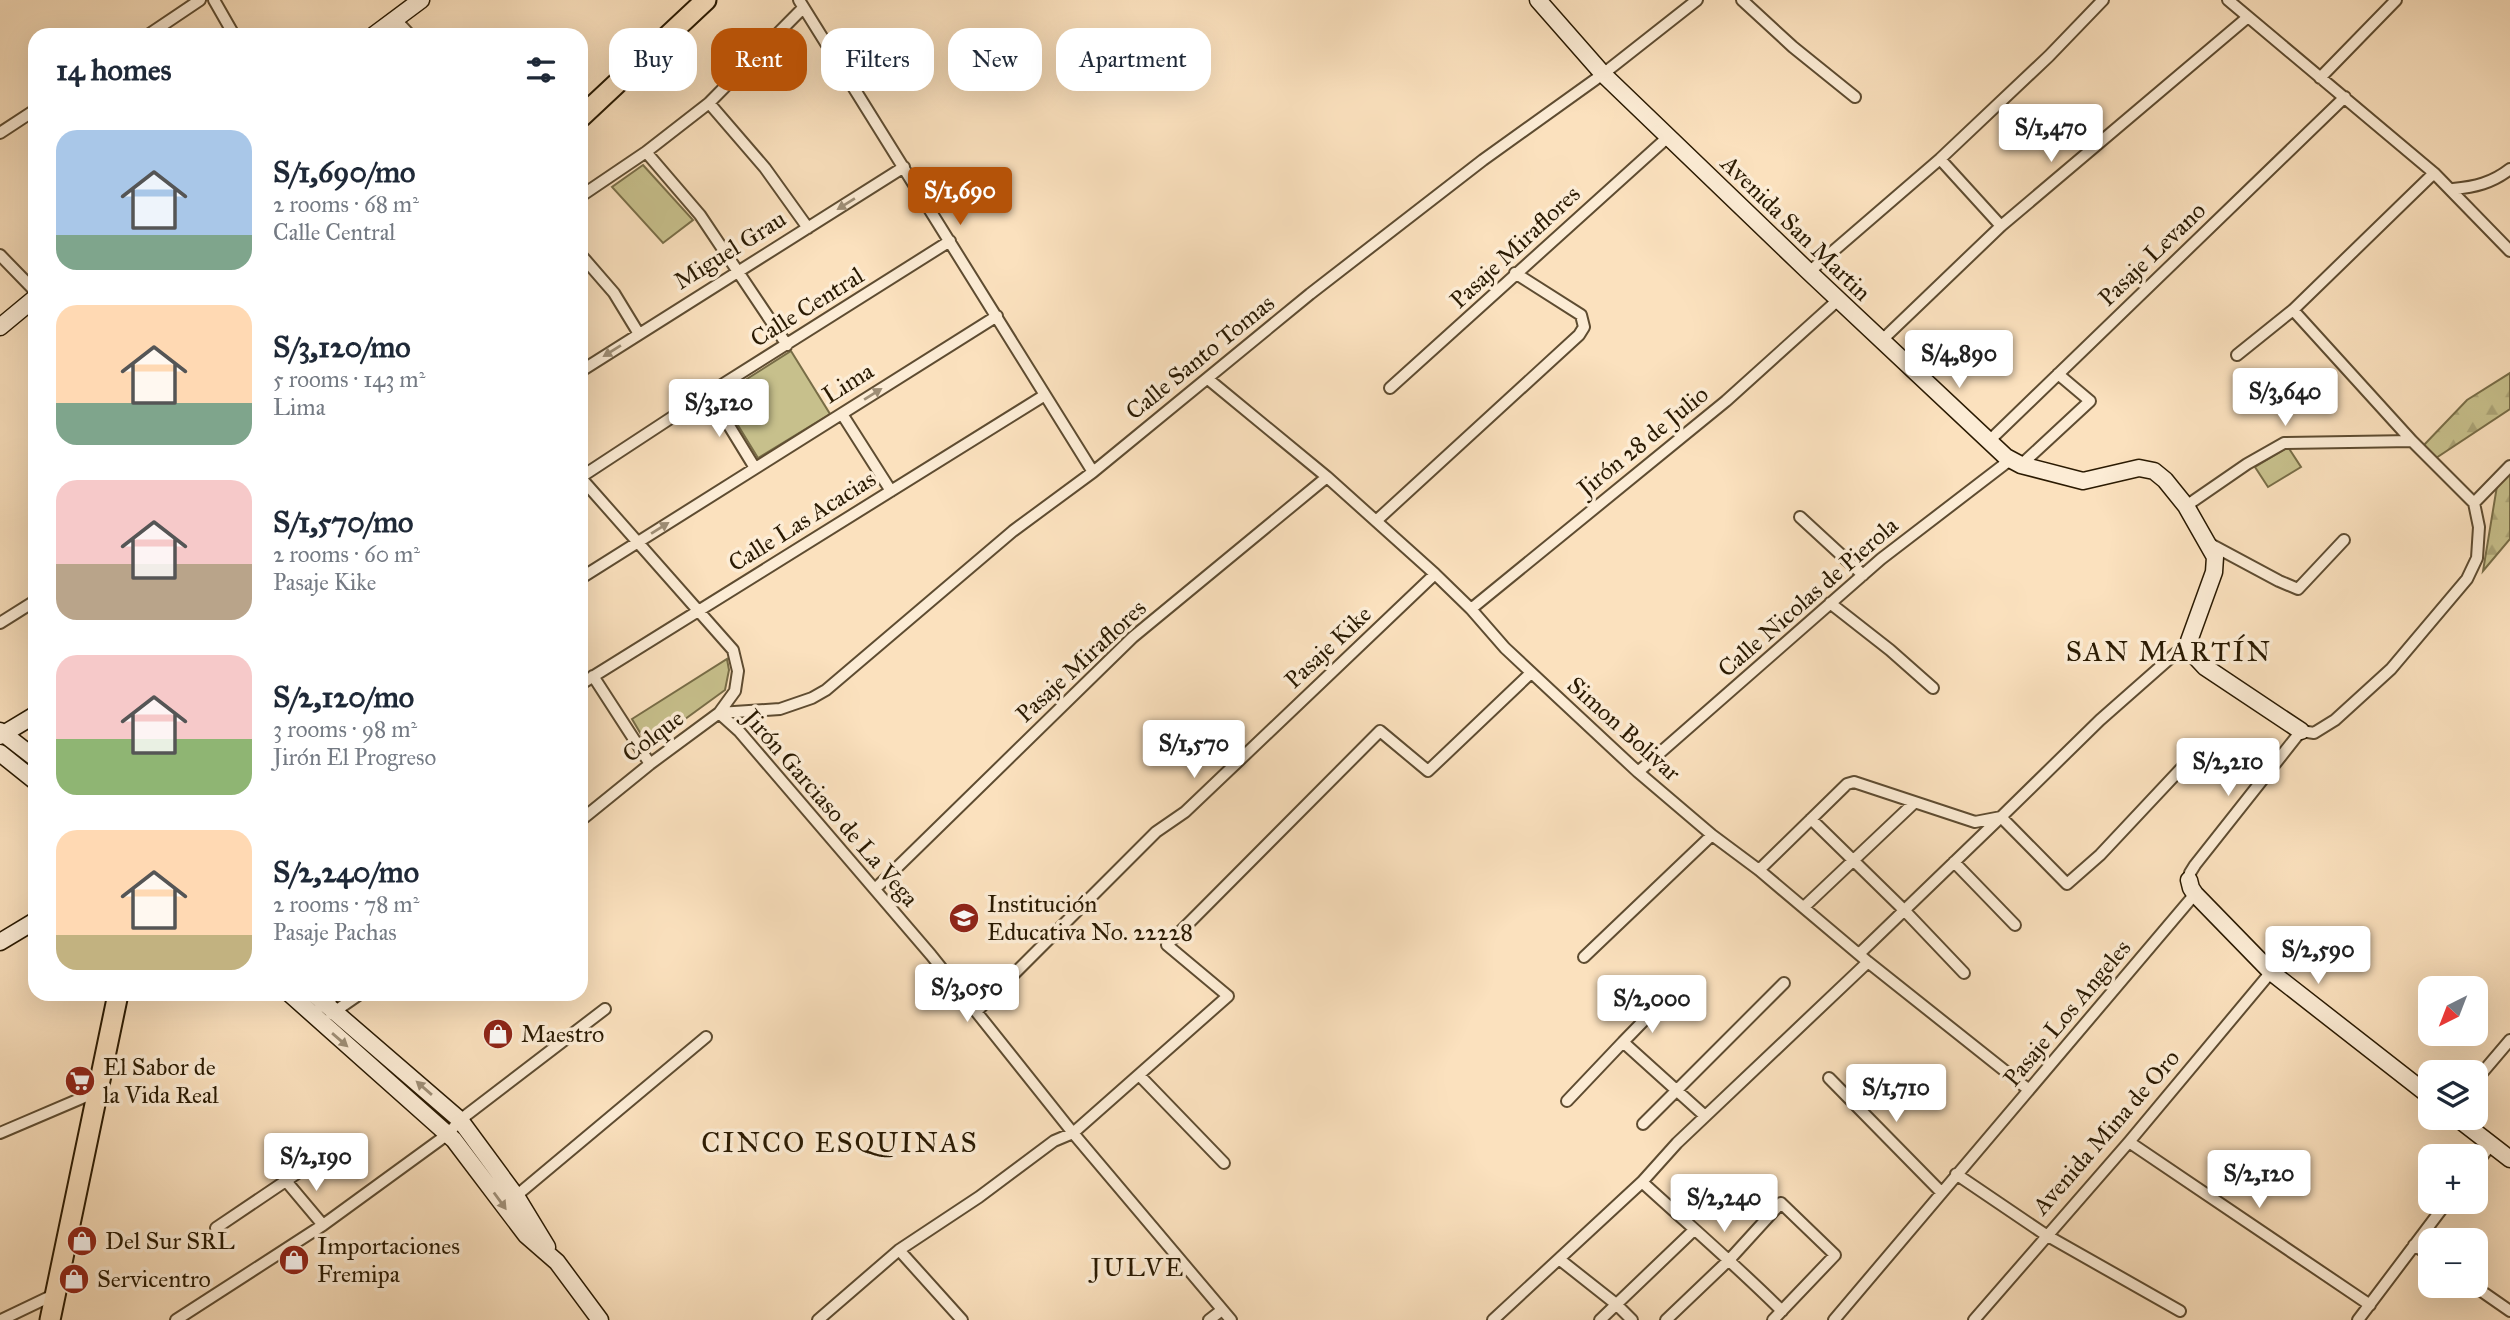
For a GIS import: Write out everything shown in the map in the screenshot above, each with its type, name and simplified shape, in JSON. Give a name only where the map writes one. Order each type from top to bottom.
[{"type":"highway","points":[[588,110],[706,0]]},
{"type":"highway","points":[[53,1310],[116,1001]]},
{"type":"street","points":[[158,28],[200,0]]},
{"type":"street","points":[[214,0],[230,28]]},
{"type":"street","points":[[383,28],[421,0]]},
{"type":"street","name":"Avenida San Martin","points":[[1538,0],[1603,74],[1881,341],[1988,442],[2015,463],[2083,481],[2139,468],[2154,471],[2165,480],[2186,506],[2216,557],[2214,572],[2189,641],[2190,646]]},
{"type":"street","name":"Calle Santo Tomas","points":[[719,713],[780,709],[826,690],[1013,531],[1093,472],[1310,294],[1697,0]]},
{"type":"street","points":[[1742,0],[1793,47],[1854,97]]},
{"type":"street","points":[[1809,272],[1940,159],[2049,56],[2103,0]]},
{"type":"street","points":[[2228,0],[2453,189],[2510,251]]},
{"type":"street","points":[[2320,78],[2396,0]]},
{"type":"street","points":[[588,191],[646,152],[709,103],[801,4],[1093,472]]},
{"type":"street","points":[[1881,341],[2001,226],[2248,18]]},
{"type":"street","points":[[395,19],[403,28]]},
{"type":"street","name":"Pasaje Levano","points":[[1988,442],[2345,97]]},
{"type":"street","points":[[709,103],[765,168],[808,228]]},
{"type":"street","points":[[0,133],[28,115]]},
{"type":"street","name":"Pasaje Miraflores","points":[[1390,388],[1668,136]]},
{"type":"street","points":[[646,152],[700,215],[787,345]]},
{"type":"street","points":[[1940,159],[2001,226]]},
{"type":"street","name":"Miguel Grau","points":[[588,367],[904,167]]},
{"type":"street","points":[[2453,189],[2492,182],[2510,169]]},
{"type":"street","points":[[2237,355],[2293,310],[2434,173]]},
{"type":"street","name":"Calle Central","points":[[588,472],[950,241]]},
{"type":"street","points":[[0,255],[28,284]]},
{"type":"street","points":[[588,263],[614,293],[639,334]]},
{"type":"street","points":[[1376,521],[1579,335],[1584,327],[1581,315],[1515,273]]},
{"type":"street","name":"Jirón 28 de Julio","points":[[1471,609],[1726,401],[1838,300]]},
{"type":"street","points":[[0,327],[28,304]]},
{"type":"street","points":[[1493,1320],[1642,1182],[1864,957],[1904,910],[2100,720],[2169,659],[2190,646],[2191,652],[2205,667],[2301,731],[2315,733],[2335,720],[2391,669],[2467,579],[2477,558],[2479,527],[2474,503],[2412,441],[2293,310]]},
{"type":"street","name":"Lima","points":[[588,574],[997,316]]},
{"type":"street","name":"Calle Nicolas de Pierola","points":[[1638,772],[1863,575],[2015,463],[2090,401],[2058,374]]},
{"type":"street","name":"Simon Bolivar","points":[[1208,379],[1327,477],[1435,574],[1471,609],[1505,648],[1638,772],[1712,835],[1759,870],[2029,1090]]},
{"type":"street","points":[[709,393],[755,468]]},
{"type":"street","name":"Calle Las Acacias","points":[[588,679],[1045,395]]},
{"type":"street","points":[[842,414],[891,491]]},
{"type":"street","points":[[2186,506],[2247,464],[2284,443],[2412,441]]},
{"type":"street","points":[[2474,503],[2510,466]]},
{"type":"street","name":"Pasaje Miraflores","points":[[875,889],[1133,637],[1327,477]]},
{"type":"street","points":[[588,485],[733,650],[738,671],[735,691],[719,713]]},
{"type":"street","points":[[1800,517],[1863,575]]},
{"type":"street","points":[[2210,544],[2298,589],[2344,540]]},
{"type":"street","name":"Pasaje Kike","points":[[977,1011],[1156,832],[1185,811],[1435,574]]},
{"type":"street","points":[[1830,603],[1933,688]]},
{"type":"street","points":[[0,623],[28,605]]},
{"type":"street","points":[[818,1320],[899,1250],[979,1197],[1054,1141],[1073,1133],[1228,996],[1167,946],[1380,731],[1428,771],[1531,673]]},
{"type":"street","points":[[593,676],[650,764]]},
{"type":"street","name":"Colque","points":[[588,814],[719,713]]},
{"type":"street","name":"Jirón Garciaso de La Vega","points":[[719,713],[739,731],[875,889],[977,1011],[1073,1133],[1231,1320]]},
{"type":"street","points":[[28,719],[1,734],[28,753]]},
{"type":"street","name":"Pasaje Los Angeles","points":[[1834,1320],[2029,1090],[2192,887],[2190,873],[2195,865],[2301,731]]},
{"type":"street","points":[[0,753],[28,775]]},
{"type":"street","points":[[2001,817],[2067,884],[2100,855],[2190,758]]},
{"type":"street","points":[[1759,870],[1847,784],[1854,782],[1975,822],[2001,817]]},
{"type":"street","points":[[1804,907],[1914,803]]},
{"type":"street","points":[[1811,819],[1964,972]]},
{"type":"street","points":[[1584,957],[1712,835]]},
{"type":"street","points":[[1954,862],[2015,925]]},
{"type":"street","points":[[2192,887],[2271,972],[2418,1087]]},
{"type":"street","points":[[0,943],[28,925]]},
{"type":"street","name":"Avenida Mina de Oro","points":[[1974,1320],[2129,1142],[2271,972]]},
{"type":"street","points":[[1643,1124],[1784,984]]},
{"type":"street","points":[[298,1001],[448,1134],[526,1235],[553,1259]]},
{"type":"street","points":[[316,1018],[327,1001]]},
{"type":"street","points":[[329,1001],[460,1120],[516,1196],[553,1259],[600,1320]]},
{"type":"street","points":[[1567,1101],[1659,1005]]},
{"type":"street","points":[[176,1320],[323,1224],[448,1134],[460,1120],[605,1009]]},
{"type":"street","points":[[516,1196],[706,1037]]},
{"type":"street","points":[[2488,1066],[2510,1040]]},
{"type":"street","points":[[1623,1042],[1705,1116]]},
{"type":"street","points":[[1139,1075],[1224,1163]]},
{"type":"street","points":[[1829,1078],[1941,1192]]},
{"type":"street","points":[[0,1133],[96,1092]]},
{"type":"street","points":[[2472,1130],[2510,1159]]},
{"type":"street","points":[[2129,1142],[2370,1305]]},
{"type":"street","points":[[2488,1149],[2491,1145]]},
{"type":"street","points":[[216,1228],[336,1147]]},
{"type":"street","points":[[1956,1174],[2046,1235],[2180,1311]]},
{"type":"street","points":[[286,1181],[323,1224]]},
{"type":"street","points":[[1642,1182],[1730,1259],[1782,1311]]},
{"type":"street","points":[[1666,1320],[1730,1259],[1780,1203],[1835,1255],[1773,1320]]},
{"type":"street","points":[[2358,1320],[2437,1214]]},
{"type":"street","points":[[1600,1320],[1694,1230]]},
{"type":"street","points":[[2414,1245],[2418,1248]]},
{"type":"street","points":[[899,1250],[962,1320]]},
{"type":"street","points":[[1559,1258],[1632,1320]]},
{"type":"street","points":[[2488,1296],[2510,1311]]},
{"type":"street","points":[[1,1320],[47,1298],[53,1310]]},
{"type":"street","points":[[1209,1320],[1222,1310]]},
{"type":"green space","points":[[643,165],[693,220],[663,243],[612,187]]},
{"type":"green space","points":[[791,351],[830,414],[758,458],[720,396]]},
{"type":"green space","points":[[2510,373],[2510,409],[2436,458],[2423,446],[2467,400]]},
{"type":"green space","points":[[2288,447],[2301,467],[2268,487],[2255,467]]},
{"type":"green space","points":[[2510,473],[2510,539],[2483,571],[2497,486]]},
{"type":"green space","points":[[727,659],[729,670],[725,690],[648,746],[632,719]]},
{"type":"place","name":"Institución Educativa No. 22228","points":[[964,918]]},
{"type":"place","name":"Maestro","points":[[498,1034]]},
{"type":"place","name":"El Sabor de la Vida Real","points":[[80,1081]]},
{"type":"place","name":"Del Sur SRL","points":[[82,1241]]},
{"type":"place","name":"Importaciones Fremipa","points":[[294,1260]]},
{"type":"place","name":"Servicentro","points":[[74,1279]]},
{"type":"district","name":"SAN MARTÍN","points":[[2169,651]]},
{"type":"district","name":"CINCO ESQUINAS","points":[[840,1142]]},
{"type":"district","name":"JULVE","points":[[1138,1267]]}]
